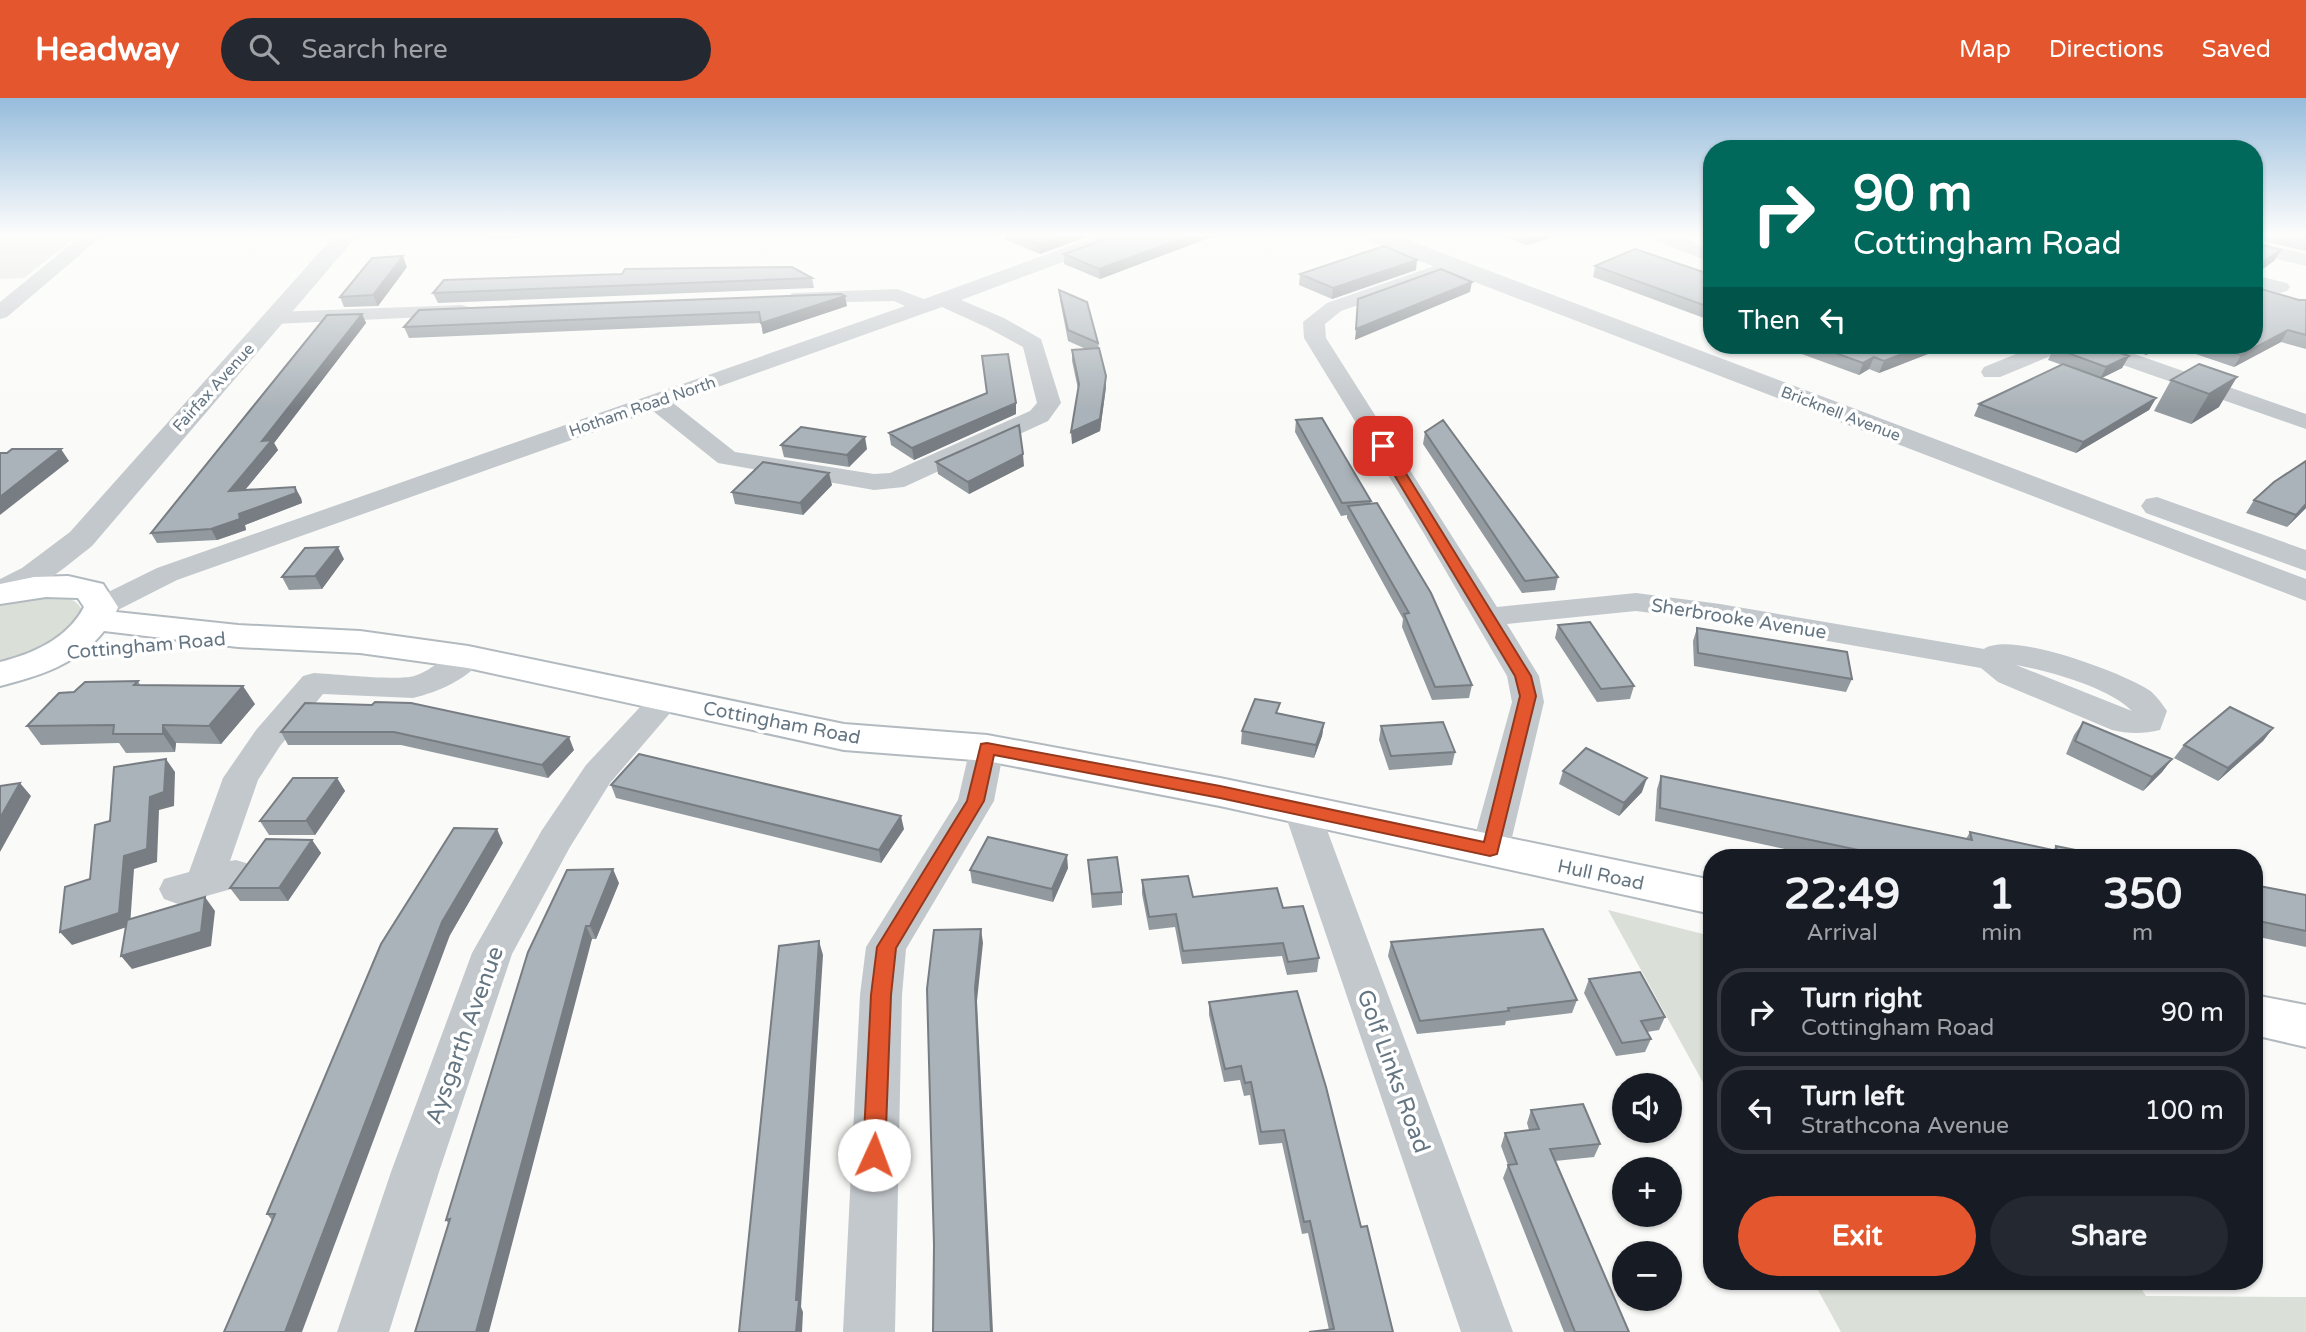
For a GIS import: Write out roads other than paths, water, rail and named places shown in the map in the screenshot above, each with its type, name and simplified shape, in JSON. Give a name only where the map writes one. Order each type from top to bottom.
[{"type":"main road","name":"Cottingham Road","points":[[0,593],[37,586],[238,636]]},
{"type":"main road","points":[[5,675],[55,653],[82,637],[90,601]]},
{"type":"main road","name":"Cottingham Road","points":[[55,653],[129,642],[238,636],[360,642],[468,657],[844,737],[987,748],[1220,792],[1490,850]]},
{"type":"main road","name":"Hull Road","points":[[1490,850],[1703,895]]},
{"type":"main road","points":[[2263,1017],[2306,1026]]},
{"type":"street","points":[[0,313],[23,294]]},
{"type":"street","name":"Fairfax Avenue","points":[[0,593],[34,575],[81,539],[295,294]]},
{"type":"street","name":"Hotham Road North","points":[[90,601],[959,294]]},
{"type":"street","points":[[1373,294],[1334,307],[1314,322],[1315,338],[1437,532],[1523,676],[1528,696],[1490,850]]},
{"type":"street","name":"Bricknell Avenue","points":[[1524,294],[2306,591]]},
{"type":"street","points":[[1582,294],[1703,339]]},
{"type":"street","points":[[656,402],[727,458],[873,482],[895,481],[1039,416],[1049,403],[1033,344],[996,323],[897,295],[782,297]]},
{"type":"street","points":[[274,318],[477,310]]},
{"type":"street","name":"Bricknell Avenue","points":[[1742,354],[2306,561]]},
{"type":"street","points":[[1992,372],[2035,354]]},
{"type":"street","points":[[2113,354],[2306,422]]},
{"type":"street","name":"Fairfax Avenue","points":[[81,539],[71,561],[90,601]]},
{"type":"street","name":"Sherbrooke Avenue","points":[[1486,617],[1636,602],[1720,613],[1991,660]]},
{"type":"street","points":[[206,881],[241,778],[268,738],[314,684],[413,688],[437,679],[468,657]]},
{"type":"street","name":"Aysgarth Avenue","points":[[363,1332],[415,1172],[492,953],[555,840],[598,774],[667,698]]},
{"type":"street","points":[[869,1332],[881,995],[886,947],[976,801],[987,748]]},
{"type":"street","name":"Golf Links Road","points":[[1302,811],[1487,1332]]}]
